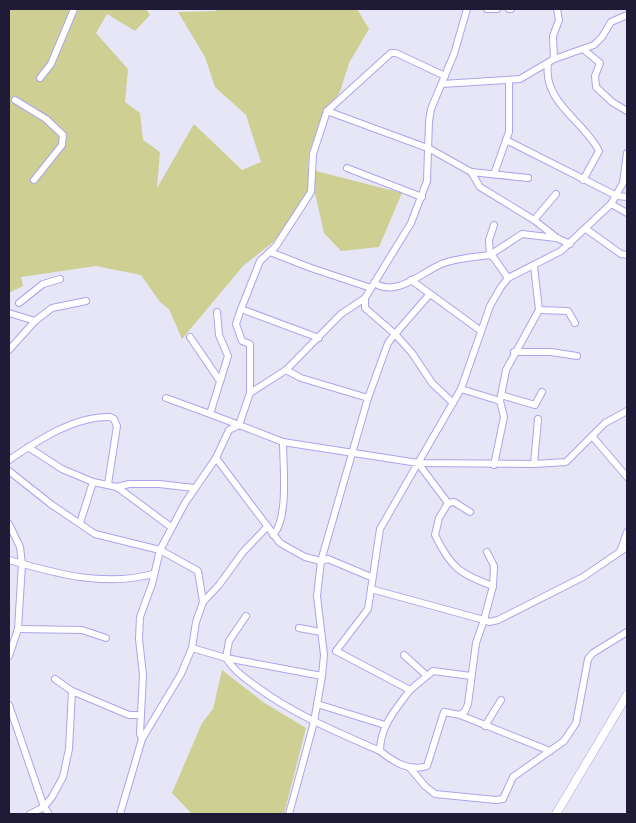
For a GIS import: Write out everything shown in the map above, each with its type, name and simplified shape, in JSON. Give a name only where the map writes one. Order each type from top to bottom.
[{"type":"street","points":[[40,78],[48,70],[74,9]]},
{"type":"street","points":[[250,393],[286,370],[347,309],[364,298],[411,223],[427,181],[430,148],[429,121],[454,54],[467,9]]},
{"type":"street","points":[[487,9],[497,9]]},
{"type":"street","points":[[557,9],[559,20],[553,36],[548,78],[561,105],[588,134],[599,151],[583,180]]},
{"type":"street","points":[[442,84],[509,81],[528,76],[551,61],[598,42],[611,22],[627,14],[624,9]]},
{"type":"street","points":[[583,49],[600,63],[595,76],[596,87],[612,102],[627,111]]},
{"type":"street","points":[[142,739],[143,674],[138,627],[160,550],[194,488],[216,458],[229,430],[238,425],[250,393],[250,344],[242,341],[236,327],[241,308],[260,261],[270,252],[311,192],[313,154],[328,111],[391,53],[396,53],[445,76]]},
{"type":"street","points":[[494,174],[506,140],[510,115],[509,81]]},
{"type":"street","points":[[15,100],[46,119],[63,135],[62,145],[34,180]]},
{"type":"street","points":[[328,111],[430,148],[471,172],[528,178]]},
{"type":"street","points":[[506,140],[583,180],[617,196],[627,197]]},
{"type":"street","points":[[324,655],[336,651],[368,609],[371,577],[380,529],[461,389],[495,296],[508,278],[534,266],[570,244],[611,204],[623,183],[627,153]]},
{"type":"street","points":[[347,168],[422,197]]},
{"type":"street","points":[[471,172],[480,187],[534,220],[557,238],[570,244]]},
{"type":"street","points":[[534,220],[556,194]]},
{"type":"street","points":[[611,204],[627,213]]},
{"type":"street","points":[[490,256],[490,240],[494,225]]},
{"type":"street","points":[[586,229],[621,254],[627,255]]},
{"type":"street","points":[[270,252],[311,268],[388,289],[411,280],[446,262],[490,256],[522,234],[557,238]]},
{"type":"street","points":[[490,256],[494,258],[508,278]]},
{"type":"street","points":[[494,465],[504,417],[500,398],[506,370],[514,352],[539,310],[534,266]]},
{"type":"street","points":[[19,303],[43,284],[60,279]]},
{"type":"street","points":[[411,280],[429,295],[481,331]]},
{"type":"street","points":[[289,814],[314,722],[322,676],[324,655],[318,596],[321,561],[368,398],[388,343],[429,295]]},
{"type":"street","points":[[364,298],[365,308],[412,353],[432,384],[453,403]]},
{"type":"street","points":[[9,350],[35,321],[52,308],[86,301]]},
{"type":"street","points":[[241,308],[318,338]]},
{"type":"street","points":[[539,310],[568,310],[575,323]]},
{"type":"street","points":[[210,414],[228,356],[219,335],[217,312]]},
{"type":"street","points":[[9,313],[35,321]]},
{"type":"street","points":[[190,337],[220,381]]},
{"type":"street","points":[[514,352],[551,352],[577,356]]},
{"type":"street","points":[[286,370],[301,378],[368,398]]},
{"type":"street","points":[[461,389],[535,405],[542,392]]},
{"type":"street","points":[[166,398],[283,442],[418,463],[494,465],[566,462],[611,419],[627,411]]},
{"type":"street","points":[[9,460],[28,447],[66,427],[99,418],[112,418],[117,426],[108,484]]},
{"type":"street","points":[[534,464],[538,418]]},
{"type":"street","points":[[592,436],[627,476]]},
{"type":"street","points":[[273,535],[282,515],[283,442]]},
{"type":"street","points":[[28,447],[62,469],[93,482],[117,487],[172,527]]},
{"type":"street","points":[[216,458],[273,535],[289,549],[305,557],[321,561],[328,559],[371,577]]},
{"type":"street","points":[[418,463],[448,503]]},
{"type":"street","points":[[9,470],[100,536],[160,550],[198,571],[203,602]]},
{"type":"street","points":[[80,523],[93,482]]},
{"type":"street","points":[[117,487],[130,484],[160,484],[194,488]]},
{"type":"street","points":[[448,503],[454,502],[470,512]]},
{"type":"street","points":[[448,503],[436,527],[435,535],[447,555],[463,574],[493,586]]},
{"type":"street","points":[[9,524],[20,547],[22,564],[18,630],[9,656]]},
{"type":"street","points":[[120,814],[142,739],[181,674],[192,648],[196,622],[203,602],[219,585],[243,552],[267,527]]},
{"type":"street","points":[[620,552],[627,532]]},
{"type":"street","points":[[371,589],[489,622],[498,620],[583,577],[627,547]]},
{"type":"street","points":[[460,715],[465,711],[468,704],[476,643],[493,586],[494,566],[487,552]]},
{"type":"street","points":[[9,560],[91,579],[126,580],[153,574]]},
{"type":"street","points":[[246,616],[229,641],[226,658],[233,669],[264,692],[286,708],[380,751],[410,768],[434,794],[496,800],[506,795],[513,777],[564,740],[576,723],[588,659],[593,653],[627,632]]},
{"type":"street","points":[[299,628],[321,632]]},
{"type":"street","points":[[18,630],[82,630],[106,638]]},
{"type":"street","points":[[192,648],[226,658],[322,676]]},
{"type":"street","points":[[336,651],[410,690]]},
{"type":"street","points":[[404,654],[426,675]]},
{"type":"street","points":[[380,751],[384,725],[410,690],[426,675],[438,671],[471,676]]},
{"type":"street","points":[[55,679],[72,691],[128,715],[142,715]]},
{"type":"street","points":[[30,814],[44,807],[57,791],[68,762],[72,691]]},
{"type":"street","points":[[556,814],[627,695]]},
{"type":"street","points":[[485,726],[501,700]]},
{"type":"street","points":[[317,704],[384,725]]},
{"type":"street","points":[[9,705],[44,807],[49,814]]},
{"type":"street","points":[[410,768],[424,767],[430,763],[444,712],[460,715],[550,751]]},
{"type":"green space","points":[[9,9],[146,9],[150,15],[135,31],[107,14],[96,33],[128,69],[125,102],[140,113],[143,140],[160,152],[157,188],[194,124],[242,170],[261,162],[246,115],[215,87],[205,57],[178,12],[216,11],[218,9],[357,9],[369,29],[349,63],[340,92],[324,113],[309,152],[308,169],[402,193],[379,247],[341,251],[324,233],[315,193],[291,224],[272,243],[243,266],[182,339],[169,309],[160,302],[141,275],[96,266],[21,277],[23,286],[9,293]]},
{"type":"green space","points":[[222,670],[263,702],[306,728],[284,814],[192,814],[172,793],[202,723],[213,709]]}]
